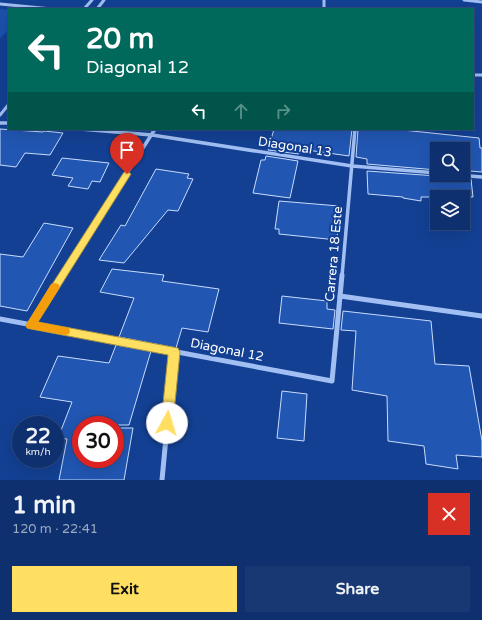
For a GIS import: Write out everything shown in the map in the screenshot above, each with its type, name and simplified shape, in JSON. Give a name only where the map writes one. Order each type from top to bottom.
[{"type":"street","points":[[85,8],[92,0]]},
{"type":"street","points":[[98,8],[104,0]]},
{"type":"street","points":[[464,0],[482,2]]},
{"type":"street","points":[[0,4],[42,8]]},
{"type":"street","points":[[0,115],[8,105]]},
{"type":"street","name":"Diagonal 13","points":[[92,130],[152,135],[352,166],[430,172]]},
{"type":"street","points":[[31,325],[154,130]]},
{"type":"street","name":"Carrera 18 Este","points":[[332,381],[356,130]]},
{"type":"street","points":[[470,176],[482,177]]},
{"type":"street","points":[[340,296],[482,316]]},
{"type":"street","name":"Diagonal 12","points":[[0,319],[332,381]]},
{"type":"street","points":[[162,480],[174,352]]},
{"type":"shaded area","points":[[0,9],[8,10],[8,30],[0,38]]},
{"type":"building","points":[[0,129],[63,133],[50,155],[25,153],[16,167],[0,165]]},
{"type":"building","points":[[274,130],[352,130],[349,156],[300,149],[299,154],[268,150]]},
{"type":"building","points":[[358,130],[403,130],[479,138],[480,148],[482,148],[482,172],[470,171],[470,142],[430,142],[430,169],[367,164],[367,159],[356,157]]},
{"type":"building","points":[[266,156],[298,161],[290,198],[253,193],[261,160],[265,160]]},
{"type":"building","points":[[62,158],[109,163],[100,182],[92,181],[88,189],[68,186],[73,178],[52,175]]},
{"type":"building","points":[[156,169],[189,174],[187,178],[193,179],[178,211],[168,210],[124,263],[99,260],[121,225],[125,226]]},
{"type":"building","points":[[367,171],[430,176],[430,182],[470,182],[471,179],[473,197],[470,197],[470,190],[430,190],[430,197],[421,197],[421,201],[403,197],[368,194]]},
{"type":"building","points":[[279,201],[339,206],[337,240],[279,234],[279,229],[275,229]]},
{"type":"building","points":[[44,223],[73,228],[27,311],[0,306],[0,254],[23,257]]},
{"type":"building","points":[[112,269],[164,275],[162,281],[219,289],[208,332],[182,328],[176,348],[119,337],[134,298],[100,292]]},
{"type":"building","points":[[282,296],[327,301],[327,309],[335,310],[333,329],[279,323]]},
{"type":"building","points":[[343,311],[431,321],[435,364],[469,366],[482,441],[482,457],[456,455],[458,469],[426,464],[424,446],[388,441],[387,396],[352,390],[356,331],[341,330]]},
{"type":"building","points":[[116,345],[151,351],[129,425],[124,425],[124,416],[72,416],[72,468],[124,468],[124,428],[133,428],[124,480],[59,480],[61,468],[64,468],[64,454],[67,439],[64,439],[64,423],[72,402],[40,397],[58,356],[109,363]]},
{"type":"building","points":[[282,391],[307,394],[304,441],[277,438]]},
{"type":"slow traffic","points":[[55,287],[31,325],[65,331]]},
{"type":"route","points":[[127,174],[31,325],[174,352],[167,423]]}]
